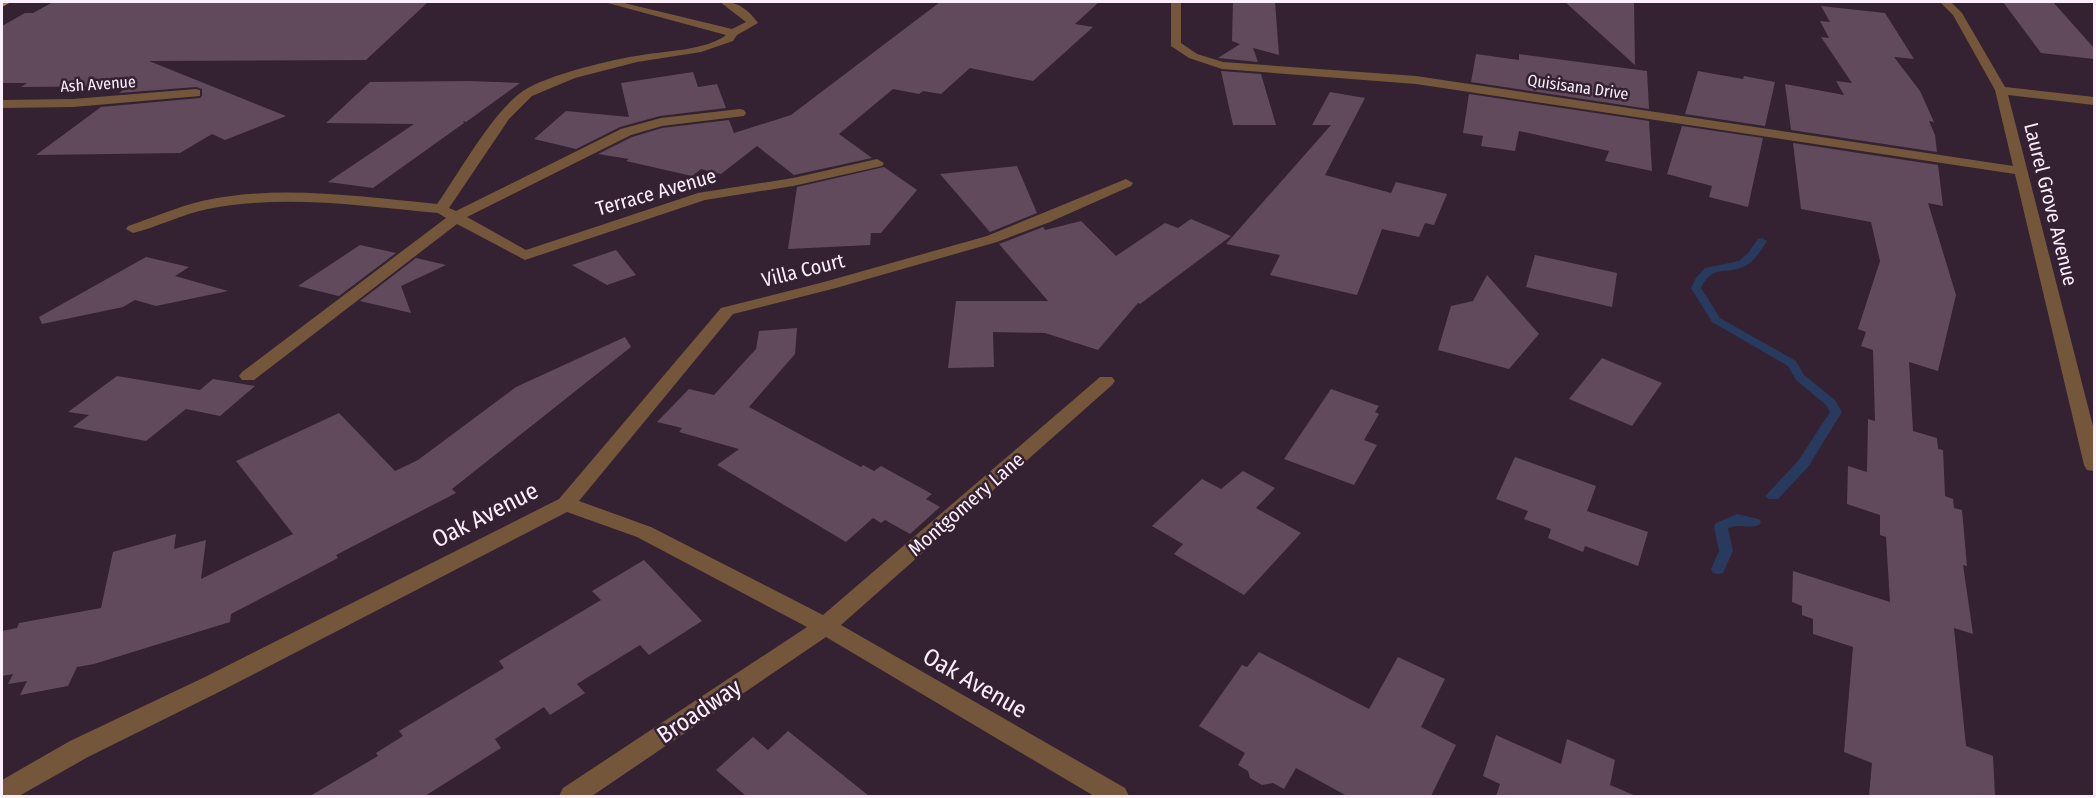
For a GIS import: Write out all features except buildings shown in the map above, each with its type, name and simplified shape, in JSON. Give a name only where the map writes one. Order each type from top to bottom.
[{"type":"main road","points":[[2,4],[6,2]]},
{"type":"street","points":[[609,2],[733,33],[753,23],[753,20],[724,2]]},
{"type":"street","name":"Quisisana Drive","points":[[1176,2],[1174,44],[1193,56],[1222,65],[1416,80],[2021,171]]},
{"type":"street","name":"Laurel Grove Avenue","points":[[1945,2],[1957,13],[2001,90],[2094,462]]},
{"type":"street","points":[[441,209],[504,116],[528,93],[571,75],[637,59],[697,50],[729,39],[733,33]]},
{"type":"street","points":[[2001,90],[2094,101]]},
{"type":"street","name":"Ash Avenue","points":[[2,104],[73,103],[196,93]]},
{"type":"street","points":[[248,376],[456,217],[626,132],[661,122],[740,113]]},
{"type":"street","name":"Terrace Avenue","points":[[133,229],[204,205],[271,197],[338,199],[441,209],[525,255],[703,196],[793,182],[877,163]]},
{"type":"street","name":"Villa Court","points":[[566,504],[727,311],[830,285],[992,239],[1045,219],[1126,183]]},
{"type":"street","name":"Montgomery Lane","points":[[825,626],[1106,381]]},
{"type":"street","name":"Oak Avenue","points":[[2,793],[79,749],[213,684],[566,504],[644,532],[825,626],[1116,796]]},
{"type":"street","name":"Broadway","points":[[572,796],[825,626]]},
{"type":"waterway","points":[[1762,241],[1746,261],[1739,265],[1708,271],[1696,288],[1716,320],[1792,364],[1800,377],[1831,403],[1836,412],[1803,464],[1773,496]]},
{"type":"waterway","points":[[1718,569],[1726,551],[1721,526],[1737,519],[1754,522]]}]
